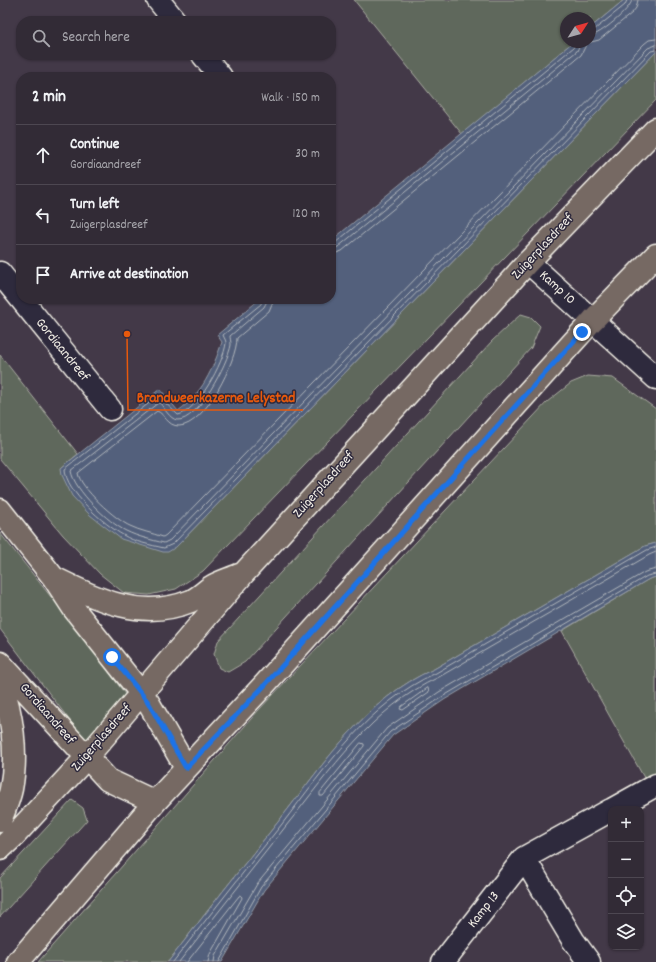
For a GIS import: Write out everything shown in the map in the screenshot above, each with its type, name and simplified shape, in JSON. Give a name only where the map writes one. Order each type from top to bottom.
[{"type":"main road","name":"Zuigerplasdreef","points":[[0,848],[13,837],[86,758],[244,573],[528,262],[656,129]]},
{"type":"main road","points":[[18,962],[155,802],[264,686],[593,320],[656,255]]},
{"type":"main road","points":[[0,510],[53,577],[74,610],[140,693],[186,768]]},
{"type":"main road","points":[[53,577],[86,594],[129,609],[169,609],[193,600],[212,587],[244,573]]},
{"type":"main road","name":"Gordiaandreef","points":[[0,663],[25,688],[86,758],[108,780],[155,802]]},
{"type":"main road","name":"Gordiaandreef","points":[[0,679],[11,719],[13,756],[11,789],[0,821]]},
{"type":"street","points":[[158,0],[171,16]]},
{"type":"street","points":[[207,60],[217,72]]},
{"type":"street","name":"Kamp 10","points":[[528,262],[656,378]]},
{"type":"street","name":"Gordiaandreef","points":[[0,273],[7,297],[110,409]]},
{"type":"street","name":"Kamp 13","points":[[619,806],[656,785]]},
{"type":"street","name":"Kamp 13","points":[[443,962],[524,858],[608,812]]},
{"type":"street","points":[[524,858],[573,940],[589,962]]},
{"type":"green space","points":[[354,0],[624,0],[596,23],[596,12],[560,12],[560,48],[566,48],[462,134]]},
{"type":"green space","points":[[656,52],[656,100],[203,571],[176,589],[149,595],[124,593],[100,574],[63,535],[0,459],[0,355],[78,454],[61,468],[176,547]]},
{"type":"green space","points":[[521,314],[531,317],[540,326],[531,348],[245,662],[228,672],[219,668],[214,654],[218,641],[492,341]]},
{"type":"green space","points":[[588,376],[613,378],[656,409],[656,543],[645,546],[410,682],[387,697],[347,735],[329,756],[168,962],[38,962],[258,711],[547,402],[571,383]]},
{"type":"green space","points":[[0,533],[51,597],[55,599],[128,698],[87,743],[0,629]]},
{"type":"green space","points":[[656,577],[656,778],[647,783],[562,631],[649,579]]},
{"type":"green space","points":[[72,800],[83,808],[87,820],[0,917],[0,878]]},
{"type":"water","points":[[624,0],[656,0],[656,52],[176,547],[168,552],[163,552],[121,539],[90,515],[72,496],[62,475],[61,468],[160,389],[178,411],[194,397],[206,380],[215,362],[222,342],[217,335],[254,304],[336,304],[336,237],[566,48],[596,48],[596,23]]},
{"type":"water","points":[[656,543],[656,577],[649,579],[444,700],[393,735],[264,890],[222,962],[168,962],[329,756],[347,735],[387,697],[410,682],[645,546]]},
{"type":"place","name":"Brandweerkazerne Lelystad","points":[[127,334]]},
{"type":"route","points":[[112,657],[148,702],[186,768],[264,686],[582,332]]}]
